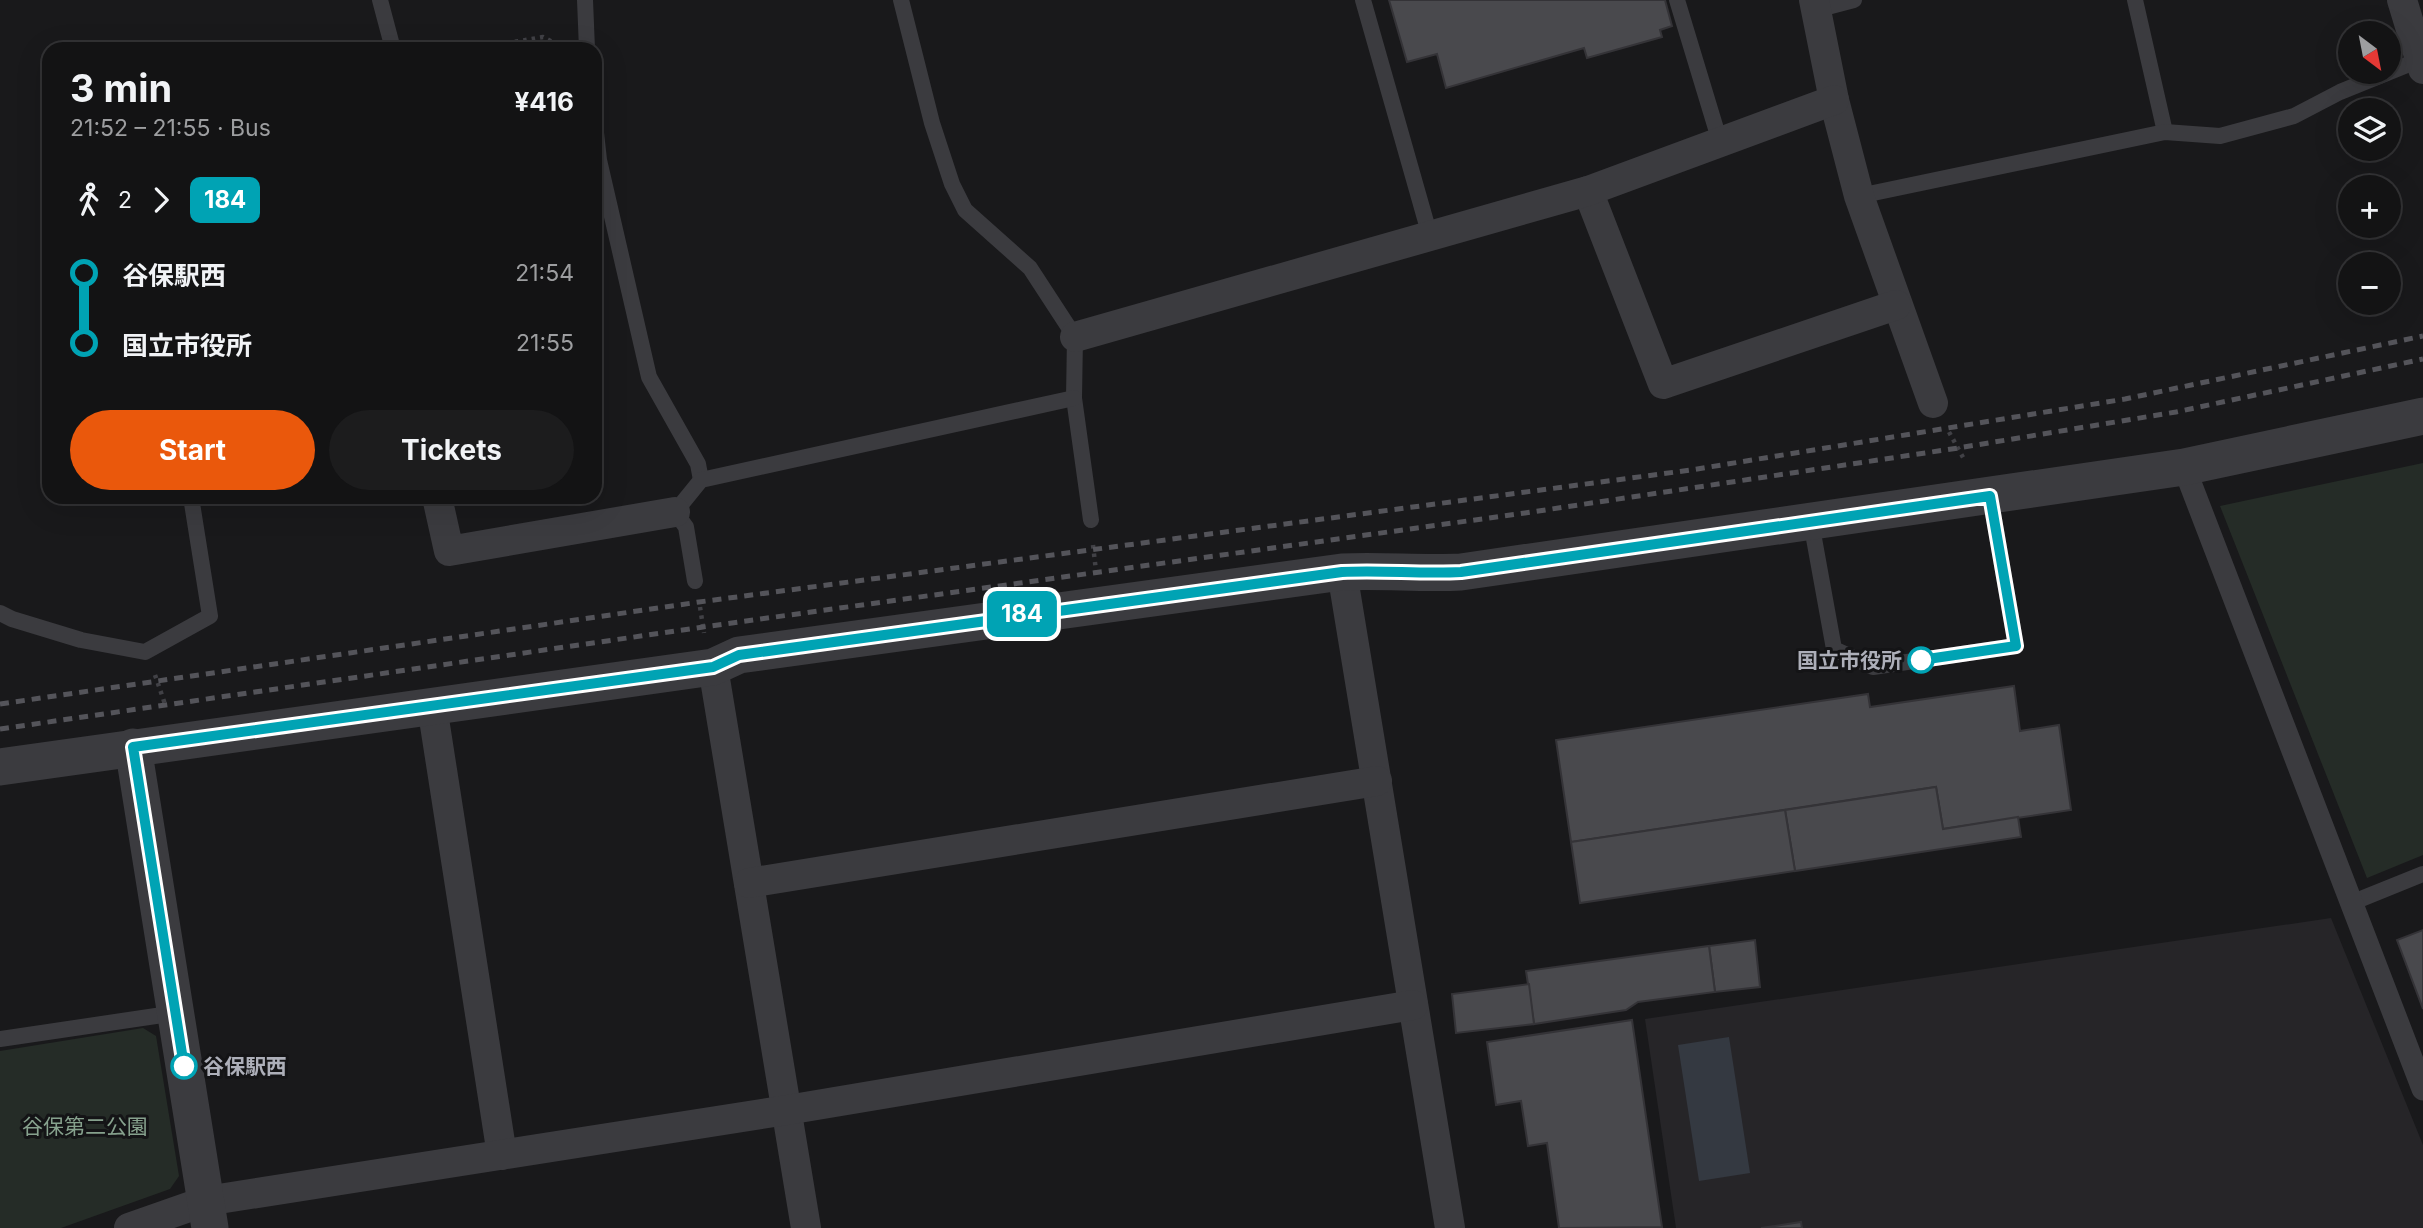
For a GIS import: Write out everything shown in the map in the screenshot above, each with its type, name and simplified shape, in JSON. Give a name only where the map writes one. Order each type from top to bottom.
[{"type":"street","points":[[2402,0],[2421,64]]},
{"type":"street","points":[[1815,5],[1834,100],[1859,196],[1933,403]]},
{"type":"street","points":[[1075,337],[1588,191],[1834,100]]},
{"type":"street","points":[[1588,191],[1663,384],[1896,305]]},
{"type":"street","points":[[0,767],[713,667],[739,655],[1101,603],[1342,572],[1461,572],[1986,497],[2184,467],[2423,416]]},
{"type":"street","points":[[2184,467],[2423,1089]]},
{"type":"street","points":[[439,504],[449,551],[675,512]]},
{"type":"street","points":[[1342,572],[1450,1228]]},
{"type":"street","points":[[713,667],[806,1228]]},
{"type":"street","points":[[432,706],[502,1155]]},
{"type":"street","points":[[133,747],[208,1214]]},
{"type":"street","points":[[749,883],[1377,781]]},
{"type":"street","points":[[128,1228],[502,1155],[1413,1005]]},
{"type":"lane","points":[[380,0],[391,42]]},
{"type":"lane","points":[[585,0],[587,42]]},
{"type":"lane","points":[[901,0],[932,123],[952,184],[965,210],[1030,268],[1075,337],[1074,398],[1091,520]]},
{"type":"lane","points":[[1363,0],[1430,236]]},
{"type":"lane","points":[[1677,0],[1720,142]]},
{"type":"lane","points":[[1815,5],[1854,0]]},
{"type":"lane","points":[[2135,0],[2165,132]]},
{"type":"lane","points":[[1859,196],[2165,132],[2220,136],[2294,117],[2340,92],[2421,64]]},
{"type":"lane","points":[[602,173],[649,377],[698,464],[701,480]]},
{"type":"lane","points":[[695,581],[687,527],[675,512],[701,480],[1074,398]]},
{"type":"lane","points":[[1811,522],[1834,649],[1873,667],[2016,646],[1986,497]]},
{"type":"lane","points":[[0,612],[12,619],[81,640],[145,652],[210,616],[192,504]]},
{"type":"lane","points":[[2351,903],[2423,874]]},
{"type":"lane","points":[[0,1039],[176,1013]]},
{"type":"path","points":[[514,42],[544,37],[553,42]]},
{"type":"path","points":[[1933,403],[1986,497]]},
{"type":"path","points":[[1091,520],[1101,603]]},
{"type":"path","points":[[695,581],[707,651],[713,667]]},
{"type":"path","points":[[145,652],[176,741]]},
{"type":"shaded area","points":[[2331,918],[2423,1145],[2423,1228],[1676,1228],[1645,1019]]},
{"type":"shaded area","points":[[1729,1037],[1750,1173],[1699,1181],[1678,1045]]},
{"type":"green space","points":[[2423,463],[2423,855],[2367,878],[2220,506]]},
{"type":"green space","name":"谷保第二公園","points":[[143,1028],[156,1036],[179,1176],[170,1189],[61,1228],[0,1228],[0,1051]]},
{"type":"building","points":[[1389,0],[1665,0],[1672,26],[1660,30],[1662,37],[1587,58],[1584,48],[1446,88],[1437,54],[1407,62]]},
{"type":"building","name":"国立市役所","points":[[2014,686],[2020,731],[2059,725],[2071,810],[1943,829],[1936,787],[1571,842],[1556,740],[1868,694],[1870,707]]},
{"type":"building","points":[[1936,787],[1943,829],[2018,817],[2021,837],[1795,871],[1785,810]]},
{"type":"building","points":[[1785,810],[1795,871],[1580,903],[1571,842]]},
{"type":"building","points":[[2423,930],[2423,1009],[2397,940]]},
{"type":"building","points":[[1755,940],[1760,987],[1715,992],[1709,946]]},
{"type":"building","points":[[1709,946],[1715,992],[1638,1002],[1626,1010],[1534,1024],[1526,971]]},
{"type":"building","points":[[1529,984],[1534,1024],[1456,1033],[1452,994]]},
{"type":"building","points":[[1632,1020],[1662,1227],[1559,1228],[1547,1143],[1528,1146],[1521,1101],[1496,1105],[1487,1042]]},
{"type":"building","points":[[1801,1222],[1802,1228],[1761,1228]]},
{"type":"railway","points":[[0,704],[699,602],[1691,470],[2125,399],[2423,336]]},
{"type":"railway","points":[[0,729],[703,627],[1525,513],[1958,448],[2176,412],[2423,359]]},
{"type":"bus line","name":"184","points":[[184,1066],[133,747],[713,667],[739,655],[1101,603],[1342,572],[1461,572],[1990,496],[2016,646],[1921,660]]},
{"type":"place","name":"国立市役所","points":[[1921,660]]},
{"type":"place","name":"谷保駅西","points":[[184,1066]]}]
